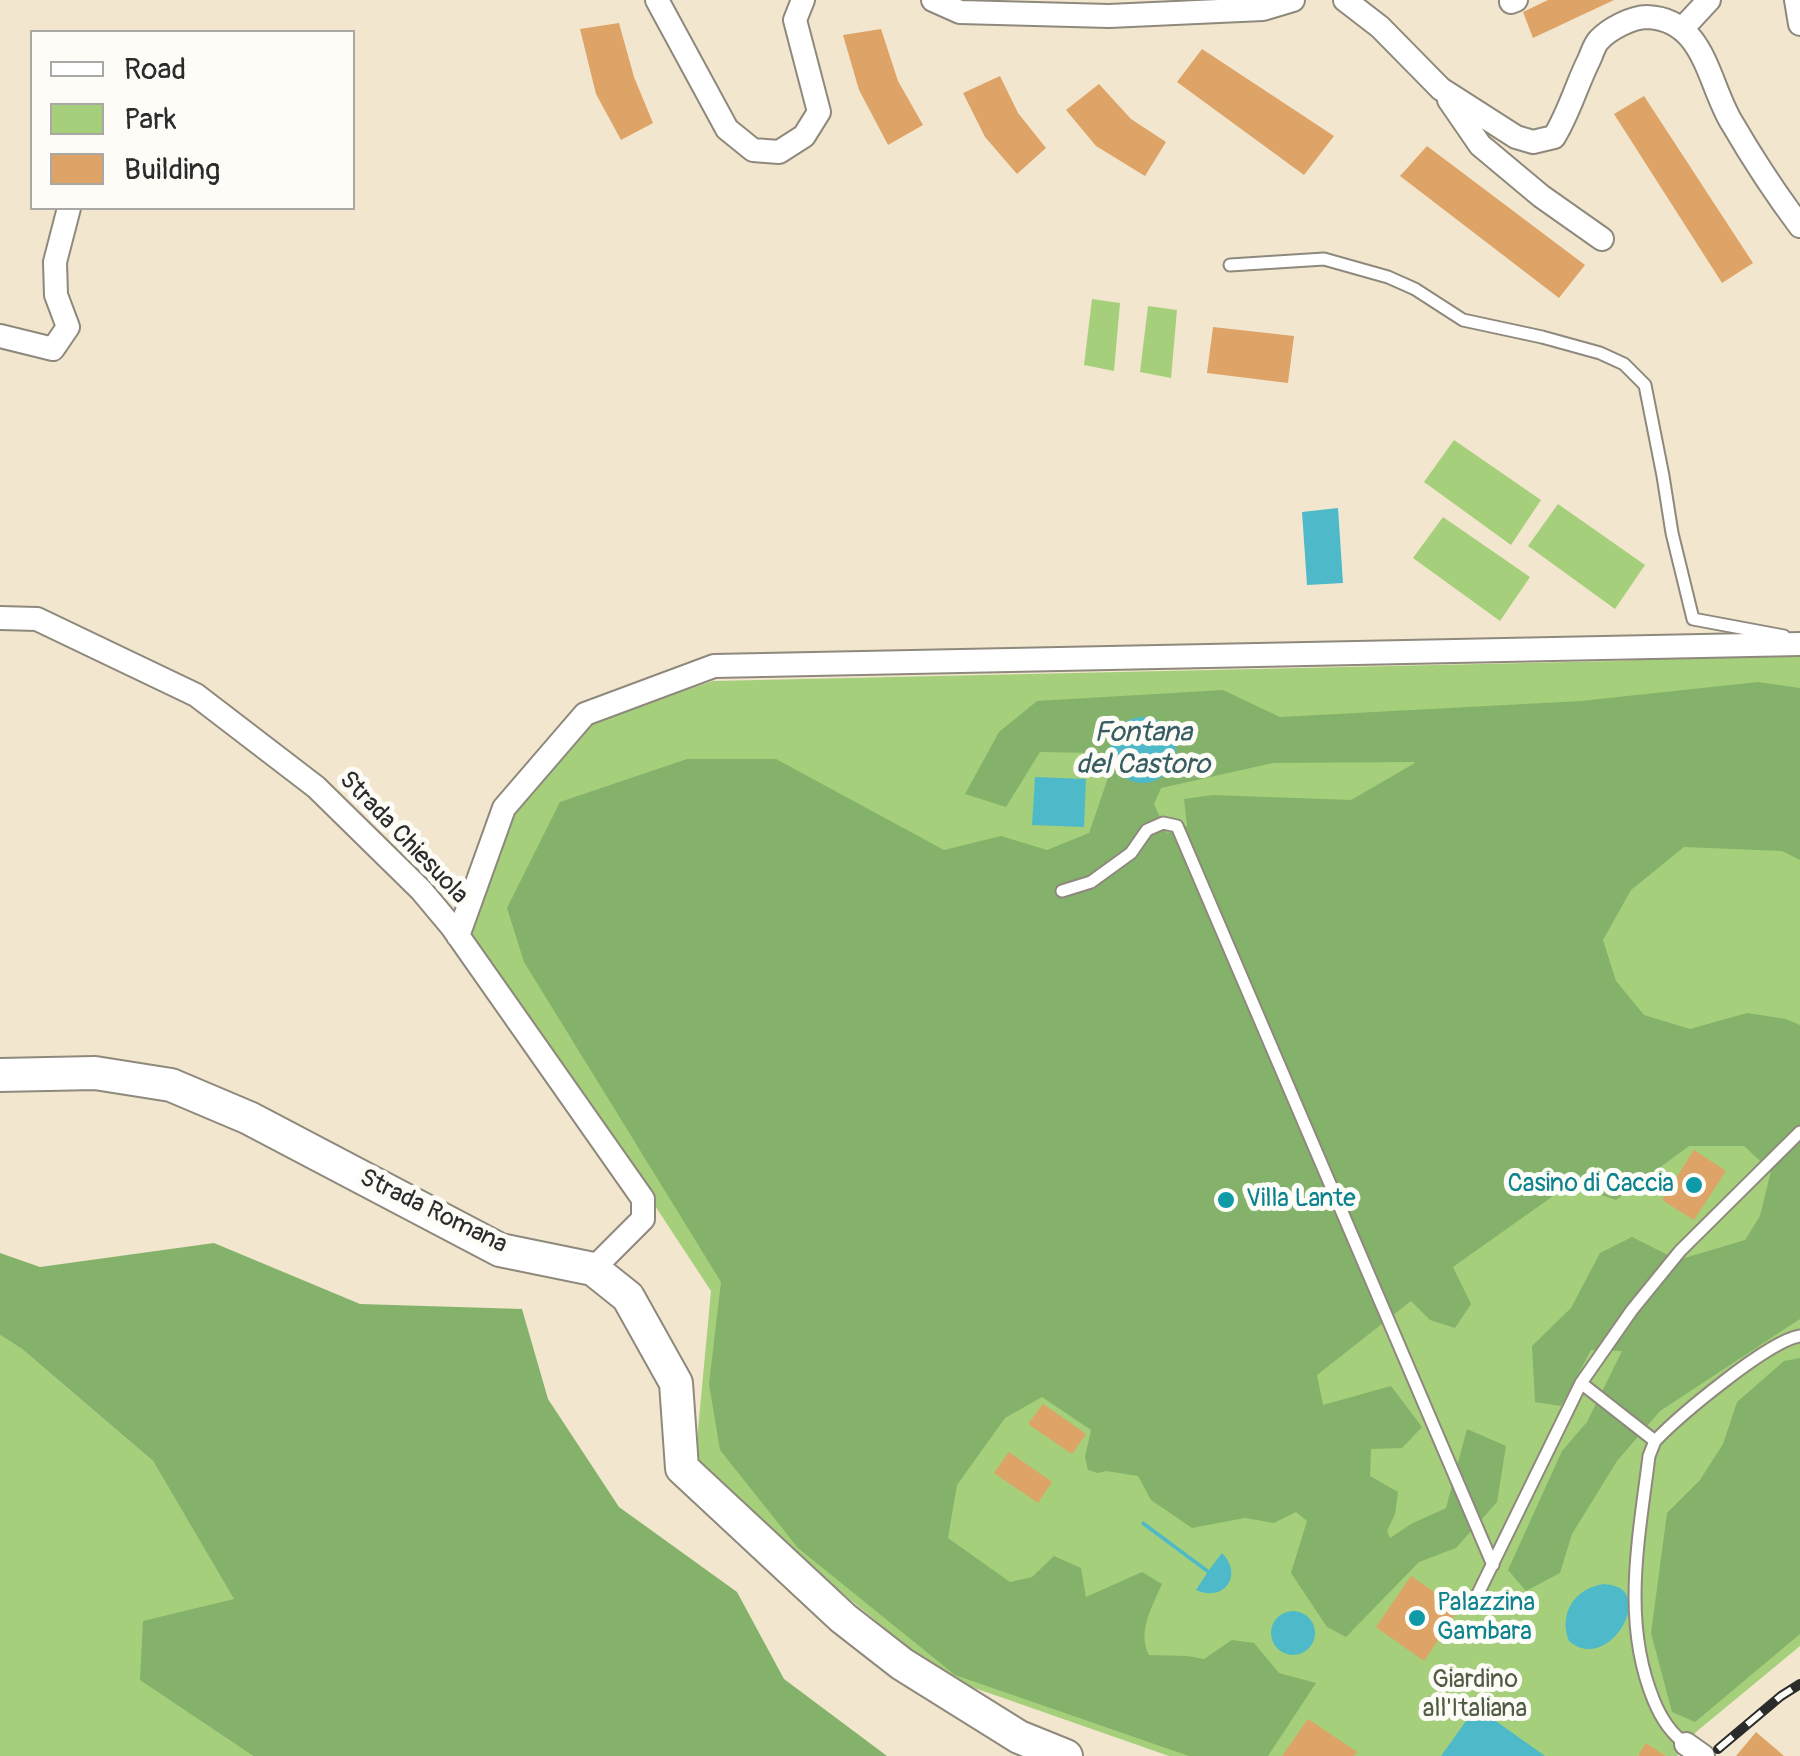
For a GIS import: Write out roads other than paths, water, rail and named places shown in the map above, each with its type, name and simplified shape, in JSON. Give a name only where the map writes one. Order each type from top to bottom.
[{"type":"street","points":[[657,0],[727,128],[754,150],[779,152],[804,136],[819,112],[795,20],[804,0]]},
{"type":"street","points":[[933,0],[960,12],[1108,16],[1263,9],[1292,0]]},
{"type":"street","points":[[1344,0],[1380,27],[1441,88],[1480,144],[1541,196],[1602,238]]},
{"type":"street","points":[[1682,29],[1709,0]]},
{"type":"street","points":[[1796,0],[1800,24]]},
{"type":"street","points":[[1441,88],[1516,138],[1533,142],[1554,137],[1598,40],[1640,17],[1666,18],[1682,29],[1702,54],[1728,118],[1772,190],[1800,226]]},
{"type":"street","points":[[0,336],[54,349],[68,327],[56,295],[56,262],[69,210]]},
{"type":"street","name":"Strada Chiesuola","points":[[0,618],[36,620],[196,695],[316,787],[421,890],[458,936],[644,1199],[643,1219],[593,1269]]},
{"type":"street","points":[[458,936],[504,808],[585,714],[714,666],[1800,642]]},
{"type":"street","name":"Strada Romana","points":[[0,1075],[95,1074],[171,1084],[249,1118],[500,1250],[593,1269],[628,1297],[676,1383],[682,1468],[843,1618],[902,1664],[1018,1737],[1066,1756]]},
{"type":"lane","points":[[1230,265],[1324,259],[1414,288],[1462,320],[1542,336],[1624,364],[1645,385],[1672,532],[1693,618],[1800,642]]},
{"type":"lane","points":[[1062,891],[1092,882],[1131,853],[1147,830],[1163,823],[1177,826],[1493,1565]]},
{"type":"lane","points":[[1472,1606],[1581,1383],[1680,1251],[1800,1132]]},
{"type":"lane","points":[[1694,1750],[1671,1731],[1657,1709],[1644,1678],[1636,1637],[1635,1573],[1648,1456],[1655,1441],[1674,1422],[1759,1356],[1800,1336]]},
{"type":"lane","points":[[1581,1383],[1655,1441]]},
{"type":"water","points":[[1338,508],[1343,583],[1307,585],[1302,512]]},
{"type":"water","name":"Fontana del Castoro","points":[[1143,717],[1156,719],[1166,727],[1174,737],[1174,763],[1166,773],[1156,781],[1143,783],[1130,781],[1120,773],[1112,763],[1110,750],[1112,737],[1120,727],[1130,719]]},
{"type":"water","points":[[1035,777],[1086,779],[1084,827],[1032,825]]},
{"type":"water","points":[[1143,1521],[1209,1570],[1222,1553],[1231,1570],[1228,1585],[1215,1593],[1196,1590],[1207,1573],[1141,1524]]},
{"type":"water","points":[[1604,1584],[1626,1594],[1628,1615],[1615,1637],[1593,1649],[1581,1648],[1569,1641],[1568,1612],[1577,1596]]},
{"type":"water","points":[[1293,1611],[1309,1617],[1315,1633],[1309,1649],[1293,1655],[1277,1649],[1271,1633],[1277,1617]]},
{"type":"water","points":[[1476,1707],[1545,1756],[1441,1756]]},
{"type":"railway","points":[[1718,1749],[1800,1684]]},
{"type":"place","name":"Casino di Caccia","points":[[1694,1185]]},
{"type":"place","name":"Villa Lante","points":[[1226,1200]]},
{"type":"place","name":"Palazzina Gambara","points":[[1417,1618]]},
{"type":"park label","name":"Giardino all'Italiana","points":[[1475,1696]]}]
